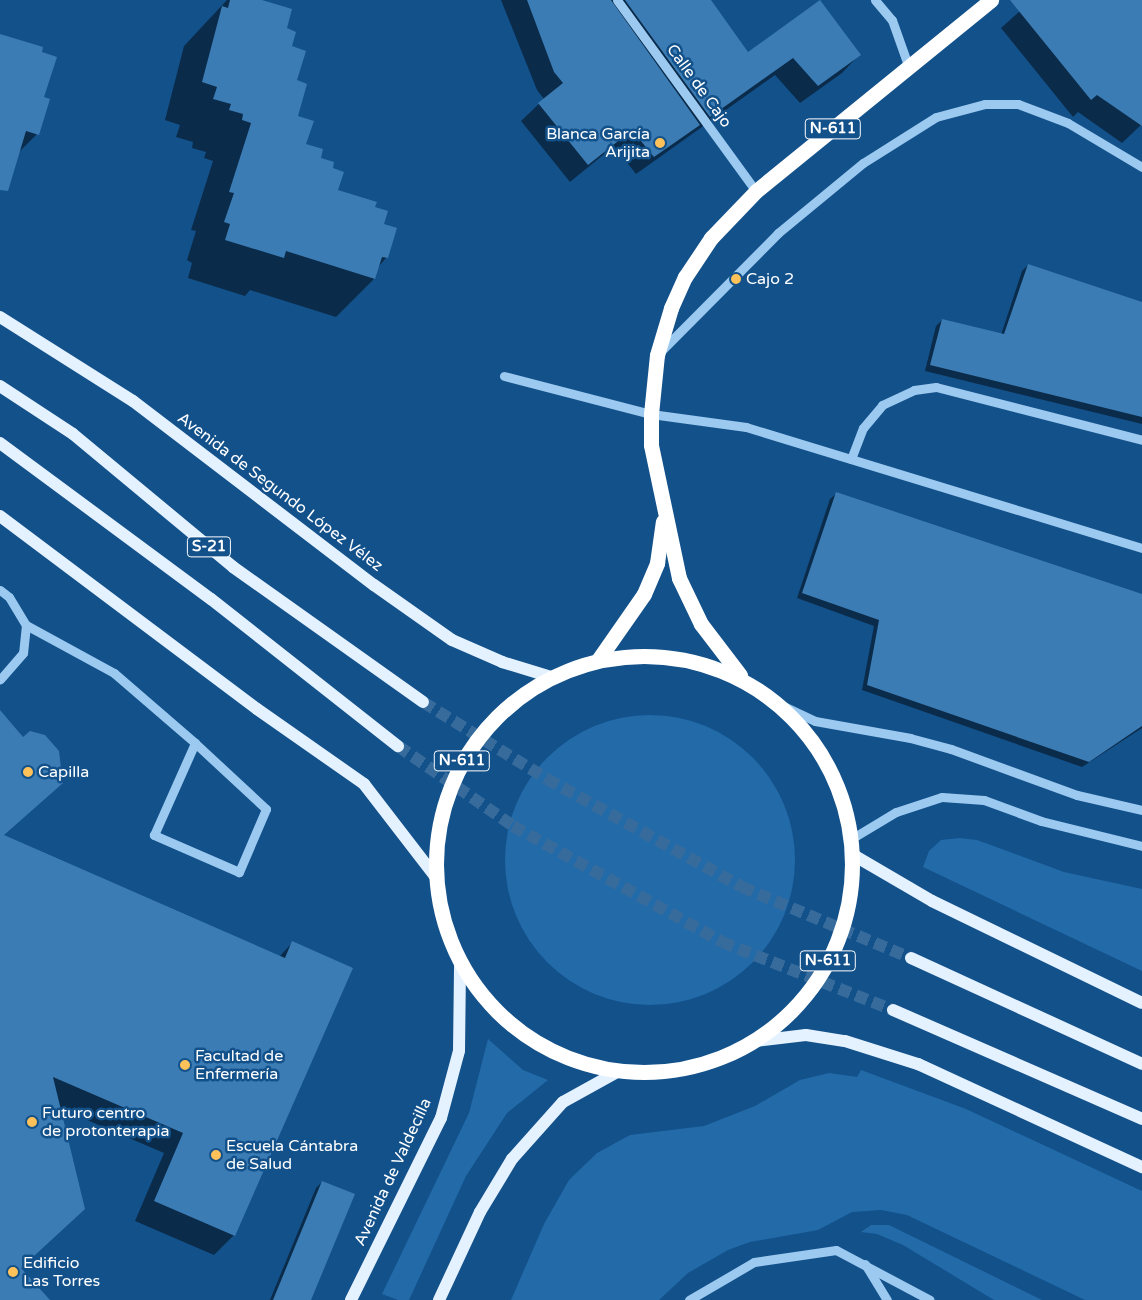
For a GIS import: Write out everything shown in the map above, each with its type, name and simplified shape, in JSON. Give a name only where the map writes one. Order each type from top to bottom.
[{"type":"highway","name":"N-611","points":[[740,675],[685,662],[598,660],[548,676],[514,701],[483,730],[458,767],[441,821],[438,880],[446,931],[460,966],[480,998],[518,1029],[569,1058],[619,1071],[668,1068],[754,1041],[801,1005],[828,962],[847,922],[854,884],[855,856],[832,770],[806,733],[775,702],[740,675],[701,624],[679,578],[651,445],[651,414],[657,355],[671,308],[685,277],[711,238],[756,191],[991,0]]},
{"type":"highway","name":"N-611","points":[[598,660],[644,594],[657,563],[665,509]]},
{"type":"main road","name":"Avenida de Segundo López Vélez","points":[[0,317],[133,401],[374,586],[452,640],[502,662],[548,676]]},
{"type":"main road","name":"S-21","points":[[0,386],[73,434],[233,567],[423,702]]},
{"type":"main road","name":"S-21","points":[[0,443],[203,594],[398,746]]},
{"type":"main road","points":[[0,516],[257,709],[364,784],[438,880]]},
{"type":"main road","points":[[855,856],[901,883],[1142,1003]]},
{"type":"main road","points":[[911,958],[1142,1064]]},
{"type":"main road","name":"Avenida de Valdecilla","points":[[351,1300],[441,1118],[459,1051],[460,966]]},
{"type":"main road","points":[[892,1010],[1142,1119]]},
{"type":"main road","points":[[754,1041],[806,1035],[845,1041],[909,1061],[1142,1166]]},
{"type":"main road","points":[[439,1300],[480,1212],[512,1159],[563,1102],[619,1071]]},
{"type":"street","name":"Calle de Cajo","points":[[617,0],[756,191]]},
{"type":"street","points":[[875,0],[892,20],[909,68]]},
{"type":"street","points":[[657,355],[778,233],[863,164],[936,117],[985,104],[1018,104],[1068,123],[1142,167]]},
{"type":"street","points":[[504,376],[651,414],[746,428],[1142,548]]},
{"type":"street","points":[[852,459],[863,428],[882,405],[914,390],[936,387],[1142,440]]},
{"type":"street","points":[[0,590],[9,597],[26,625],[114,673],[195,743],[266,809],[239,872],[154,834],[195,743]]},
{"type":"street","points":[[0,679],[23,653],[26,625]]},
{"type":"street","points":[[775,702],[815,721],[910,738],[951,749],[1076,795],[1142,810]]},
{"type":"street","points":[[852,839],[896,812],[942,797],[984,800],[1041,821],[1142,846]]},
{"type":"street","points":[[689,1300],[754,1262],[836,1250],[865,1263],[930,1300]]},
{"type":"street","points":[[865,1263],[887,1300]]},
{"type":"shaded area","points":[[650,715],[678,718],[718,732],[742,748],[762,768],[784,805],[792,832],[795,860],[792,888],[778,928],[762,952],[742,972],[705,994],[678,1002],[650,1005],[622,1002],[582,988],[558,972],[538,952],[516,915],[508,888],[505,860],[508,832],[522,792],[538,768],[558,748],[595,726],[622,718]]},
{"type":"shaded area","points":[[959,838],[977,840],[1064,872],[1142,889],[1142,971],[923,867],[929,851],[941,840]]},
{"type":"shaded area","points":[[488,1039],[523,1070],[548,1080],[507,1113],[466,1176],[409,1300],[398,1300],[382,1294],[469,1113]]},
{"type":"shaded area","points":[[861,1070],[966,1109],[1142,1191],[1142,1300],[1085,1300],[907,1215],[881,1210],[852,1212],[818,1230],[750,1242],[728,1250],[688,1273],[659,1300],[511,1300],[544,1224],[569,1180],[597,1153],[630,1135],[704,1126],[755,1106],[800,1080],[829,1073],[857,1077]]},
{"type":"shaded area","points":[[871,1225],[889,1225],[1042,1300],[994,1300],[903,1245],[877,1234],[861,1232]]},
{"type":"building","points":[[230,0],[262,0],[292,9],[287,28],[296,32],[292,46],[306,51],[297,80],[307,84],[298,116],[314,121],[306,144],[323,149],[321,158],[334,162],[333,168],[344,172],[338,190],[377,202],[375,207],[388,211],[384,224],[397,228],[388,258],[382,257],[375,279],[286,251],[284,258],[225,240],[230,224],[224,222],[234,193],[229,192],[251,123],[242,120],[243,114],[229,110],[231,104],[213,99],[217,87],[202,82],[222,6],[228,8]]},
{"type":"building","points":[[527,0],[611,0],[700,125],[654,157],[632,130],[588,165],[538,103],[563,83],[554,72]]},
{"type":"building","points":[[625,0],[711,0],[748,52],[820,0],[861,55],[818,86],[793,58],[710,117]]},
{"type":"building","points":[[1010,0],[1142,0],[1142,126],[1097,95],[1091,100]]},
{"type":"building","points":[[0,34],[43,47],[42,52],[57,57],[44,97],[50,99],[39,135],[26,131],[8,191],[0,190]]},
{"type":"building","points":[[1028,264],[1142,302],[1142,417],[930,365],[942,319],[1004,334]]},
{"type":"building","points":[[836,492],[1142,594],[1142,726],[1089,762],[867,685],[879,620],[802,593]]},
{"type":"building","name":"Facultad de Enfermería","points":[[0,710],[23,737],[30,731],[45,735],[59,751],[61,768],[54,774],[63,783],[4,835],[285,958],[292,941],[353,968],[235,1236],[154,1201],[183,1133],[53,1077],[85,1209],[21,1268],[50,1300],[0,1300]]},
{"type":"building","points":[[322,1181],[355,1194],[311,1300],[273,1300]]},
{"type":"tunnel","points":[[423,702],[547,779],[742,887],[911,958]]},
{"type":"tunnel","points":[[398,746],[513,826],[722,942],[893,1010]]},
{"type":"place","name":"Blanca García Arijita","points":[[660,143]]},
{"type":"place","name":"Cajo 2","points":[[736,279]]},
{"type":"place","name":"Capilla","points":[[28,772]]},
{"type":"place","name":"Facultad de Enfermería","points":[[185,1065]]},
{"type":"place","name":"Futuro centro de protonterapia","points":[[32,1122]]},
{"type":"place","name":"Escuela Cántabra de Salud","points":[[216,1155]]},
{"type":"place","name":"Edificio Las Torres","points":[[13,1272]]}]
